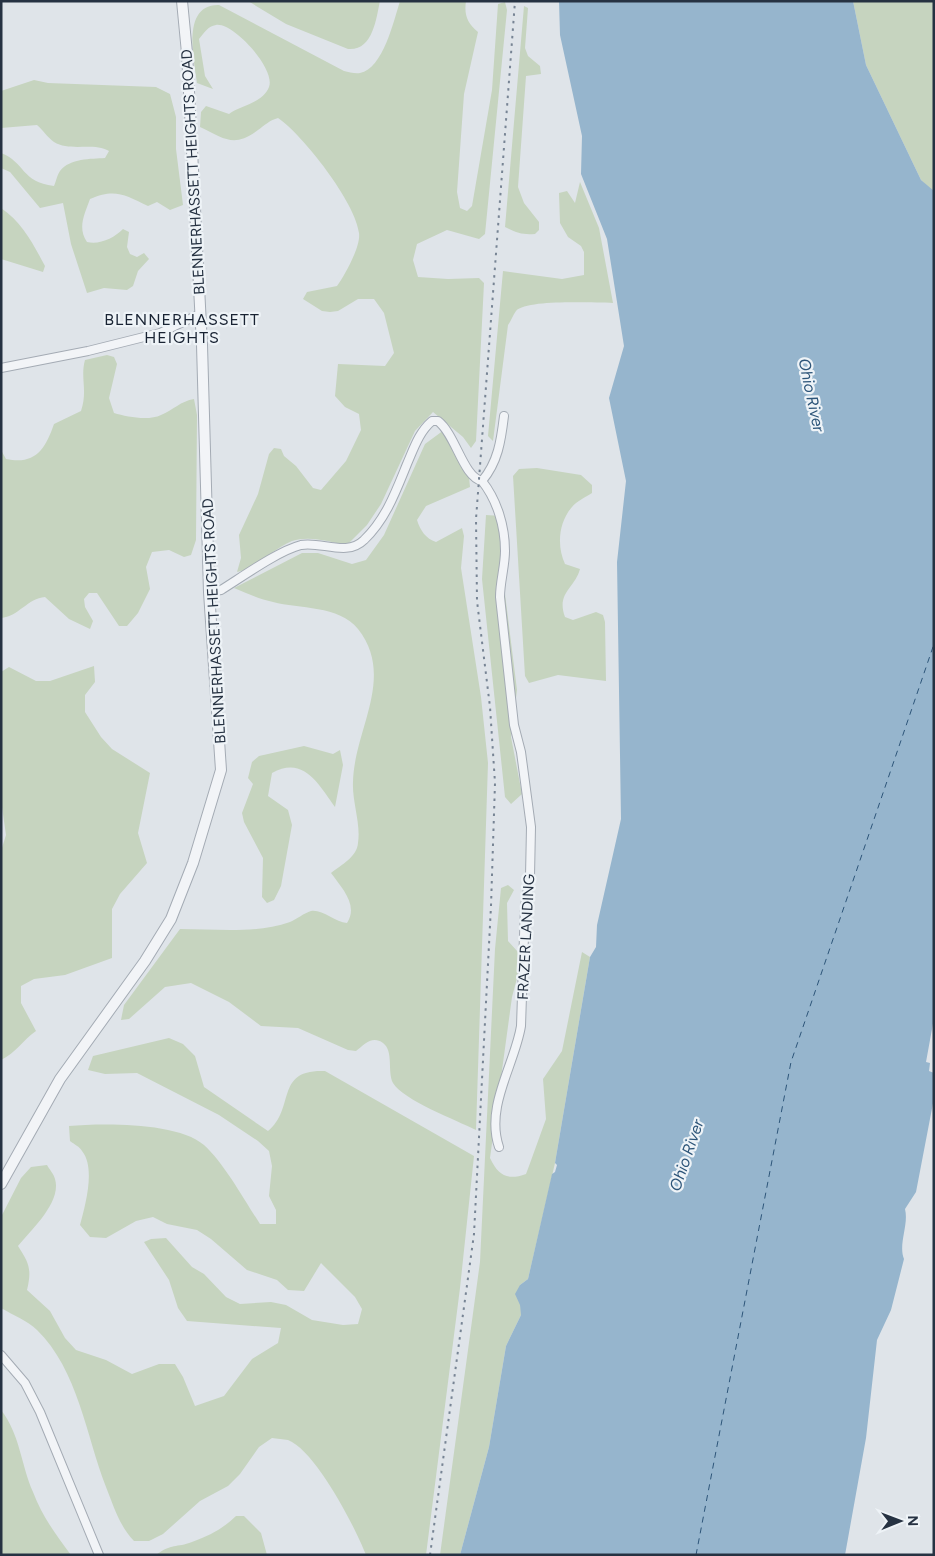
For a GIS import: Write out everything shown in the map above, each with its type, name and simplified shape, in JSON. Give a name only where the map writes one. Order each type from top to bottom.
[{"type":"street","name":"BLENNERHASSETT HEIGHTS ROAD","points":[[1,1184],[55,1087],[145,961],[171,919],[182,895],[221,770],[209,592],[200,314],[187,52],[182,1]]},
{"type":"street","points":[[1,368],[88,351],[160,333],[200,314]]},
{"type":"street","points":[[482,481],[489,472],[498,453],[504,416]]},
{"type":"street","name":"FRAZER LANDING","points":[[209,592],[221,590],[286,551],[302,545],[342,549],[363,542],[380,522],[391,502],[420,434],[432,421],[438,421],[451,434],[464,462],[478,480],[482,481],[494,500],[505,551],[500,598],[514,725],[521,752],[531,827],[530,876],[525,906],[521,1026],[519,1040],[502,1082],[496,1130],[499,1147]]},
{"type":"street","points":[[1,1355],[25,1383],[40,1412],[99,1555]]},
{"type":"green space","points":[[248,1],[380,1],[375,25],[368,39],[363,45],[348,49],[286,24]]},
{"type":"green space","points":[[400,1],[466,1],[465,10],[467,18],[478,32],[464,94],[457,192],[460,208],[467,211],[472,206],[492,90],[498,4],[505,2],[507,10],[485,234],[479,239],[447,230],[417,244],[413,260],[418,277],[448,279],[479,278],[484,283],[476,441],[471,448],[463,437],[433,412],[415,431],[381,504],[367,525],[347,545],[313,539],[299,539],[285,544],[252,567],[237,572],[241,558],[239,535],[258,494],[269,454],[274,448],[281,449],[284,456],[296,466],[313,488],[321,490],[346,461],[361,430],[359,414],[345,407],[335,396],[338,364],[385,366],[394,353],[384,313],[374,299],[358,299],[338,311],[330,312],[322,311],[303,299],[307,292],[337,286],[358,245],[359,233],[356,220],[339,188],[314,154],[278,118],[270,121],[250,136],[236,140],[223,138],[200,127],[201,112],[206,106],[229,114],[262,97],[269,87],[269,79],[266,69],[252,48],[232,31],[223,26],[216,25],[208,28],[199,39],[205,76],[213,89],[197,83],[193,48],[195,23],[199,14],[207,7],[219,5],[344,71],[360,73],[368,70],[381,53],[391,31]]},
{"type":"green space","points":[[853,1],[934,1],[933,192],[921,180],[866,65]]},
{"type":"green space","points":[[524,6],[528,8],[525,48],[528,56],[540,66],[541,74],[526,76],[518,187],[524,203],[539,222],[539,230],[535,234],[520,233],[505,227]]},
{"type":"green space","points":[[34,80],[48,83],[156,87],[170,94],[176,117],[176,149],[183,205],[170,210],[157,202],[148,206],[126,196],[113,193],[90,199],[84,215],[82,226],[87,242],[97,243],[106,240],[123,229],[129,232],[127,247],[130,254],[137,257],[144,253],[149,259],[138,271],[133,286],[127,290],[104,288],[87,293],[71,244],[63,203],[40,208],[10,172],[1,168],[1,153],[15,161],[35,180],[54,186],[59,173],[64,167],[75,161],[105,158],[109,151],[96,147],[60,145],[54,142],[37,125],[1,128],[1,91]]},
{"type":"green space","points":[[580,182],[599,228],[613,303],[547,303],[523,307],[516,311],[508,325],[493,441],[488,436],[503,271],[562,279],[584,275],[584,252],[581,246],[568,237],[560,223],[559,193],[567,191],[575,203]]},
{"type":"green space","points":[[1,208],[27,234],[45,266],[43,272],[1,259]]},
{"type":"green space","points":[[107,355],[114,357],[117,364],[109,398],[114,413],[138,418],[156,417],[194,399],[197,415],[196,540],[191,555],[184,557],[169,550],[152,552],[146,567],[150,589],[138,613],[127,626],[119,626],[97,593],[89,593],[84,599],[85,607],[93,621],[90,629],[69,619],[45,597],[33,601],[7,617],[1,618],[1,450],[6,459],[16,460],[24,460],[38,453],[47,441],[54,424],[81,411],[84,397],[83,373],[85,360]]},
{"type":"green space","points":[[444,430],[469,477],[470,487],[426,506],[417,520],[424,534],[436,542],[462,528],[464,536],[461,568],[481,697],[488,763],[476,1130],[418,1103],[399,1089],[391,1078],[388,1051],[383,1043],[379,1041],[372,1040],[356,1051],[348,1050],[298,1028],[261,1026],[229,1002],[191,983],[165,987],[129,1019],[121,1020],[124,1005],[180,929],[235,930],[263,928],[290,922],[311,911],[320,912],[347,923],[351,910],[350,903],[344,890],[331,873],[352,857],[358,843],[359,835],[353,782],[355,762],[373,685],[373,666],[369,647],[358,629],[350,621],[340,616],[318,609],[268,601],[234,588],[302,553],[318,553],[352,564],[366,560],[384,535],[425,444]]},
{"type":"green space","points":[[537,468],[581,475],[592,485],[592,493],[579,501],[567,513],[560,535],[562,557],[565,564],[580,569],[578,576],[564,596],[563,609],[565,617],[573,620],[596,612],[603,615],[605,622],[606,681],[558,675],[529,683],[525,676],[513,476],[519,469]]},
{"type":"green space","points":[[486,515],[501,516],[505,594],[517,690],[511,737],[522,794],[511,804],[505,797],[482,579]]},
{"type":"green space","points":[[94,666],[95,682],[85,695],[85,712],[101,737],[112,749],[150,773],[138,833],[147,863],[120,894],[112,909],[112,958],[65,975],[34,979],[21,986],[21,1003],[36,1031],[11,1054],[1,1060],[1,851],[6,835],[1,800],[1,672],[9,667],[36,681],[50,681]]},
{"type":"green space","points":[[304,746],[333,754],[340,750],[343,765],[335,807],[316,782],[302,770],[283,768],[272,773],[268,796],[288,810],[292,825],[281,886],[274,900],[267,903],[262,897],[263,858],[244,822],[242,813],[253,784],[248,778],[252,762],[259,756]]},
{"type":"green space","points":[[508,885],[514,890],[507,903],[508,941],[518,952],[520,967],[512,997],[490,1158],[496,1169],[504,1175],[513,1177],[526,1174],[546,1119],[543,1079],[562,1051],[582,952],[590,957],[555,1163],[528,1279],[520,1285],[521,1315],[506,1346],[489,1447],[460,1555],[440,1555],[480,1262],[495,949],[501,888]]},
{"type":"green space","points":[[169,1038],[183,1044],[195,1056],[204,1087],[268,1131],[282,1112],[292,1083],[299,1076],[309,1072],[325,1071],[474,1156],[460,1288],[426,1555],[366,1555],[344,1509],[310,1459],[299,1447],[288,1440],[272,1438],[259,1447],[240,1474],[228,1486],[200,1501],[163,1534],[149,1541],[134,1541],[124,1529],[114,1509],[72,1384],[62,1364],[51,1346],[37,1330],[1,1308],[1,1217],[21,1178],[31,1167],[47,1165],[55,1179],[54,1197],[44,1215],[18,1246],[28,1266],[27,1290],[50,1311],[65,1338],[76,1350],[106,1360],[132,1374],[159,1364],[175,1364],[183,1377],[195,1406],[224,1396],[252,1359],[278,1343],[281,1328],[187,1321],[178,1308],[169,1280],[144,1242],[151,1239],[166,1238],[192,1267],[204,1274],[226,1297],[240,1304],[271,1302],[286,1305],[312,1320],[343,1325],[358,1324],[362,1309],[355,1297],[321,1263],[304,1291],[288,1290],[277,1280],[247,1270],[211,1239],[197,1230],[167,1224],[153,1217],[136,1221],[106,1238],[90,1237],[80,1225],[88,1187],[88,1167],[86,1158],[81,1150],[70,1141],[69,1126],[100,1124],[159,1128],[192,1137],[212,1153],[260,1224],[276,1224],[276,1210],[269,1196],[272,1166],[269,1151],[258,1141],[219,1115],[137,1073],[105,1074],[88,1070],[93,1056]]},
{"type":"green space","points":[[1,1410],[16,1439],[37,1501],[55,1533],[71,1555],[1,1555]]},
{"type":"green space","points":[[236,1516],[244,1516],[261,1533],[267,1555],[156,1555],[170,1547],[187,1544],[210,1534]]},
{"type":"water","name":"Ohio River","points":[[559,1],[853,1],[866,65],[921,180],[934,191],[934,1018],[926,1062],[930,1063],[929,1071],[934,1073],[934,1098],[916,1192],[905,1209],[906,1221],[902,1247],[904,1259],[891,1310],[877,1340],[866,1438],[845,1555],[460,1555],[489,1447],[506,1346],[521,1315],[520,1305],[515,1294],[520,1285],[528,1279],[552,1174],[555,1172],[557,1165],[555,1163],[590,957],[596,947],[597,925],[621,819],[617,562],[626,481],[609,398],[624,346],[607,239],[581,174],[582,136],[560,35]]},
{"type":"ferry route","points":[[696,1555],[791,1062],[934,644]]},
{"type":"railway","points":[[430,1555],[474,1234],[491,906],[495,783],[490,707],[477,601],[476,519],[515,1]]},
{"type":"district","name":"BLENNERHASSETT HEIGHTS","points":[[182,328]]}]
